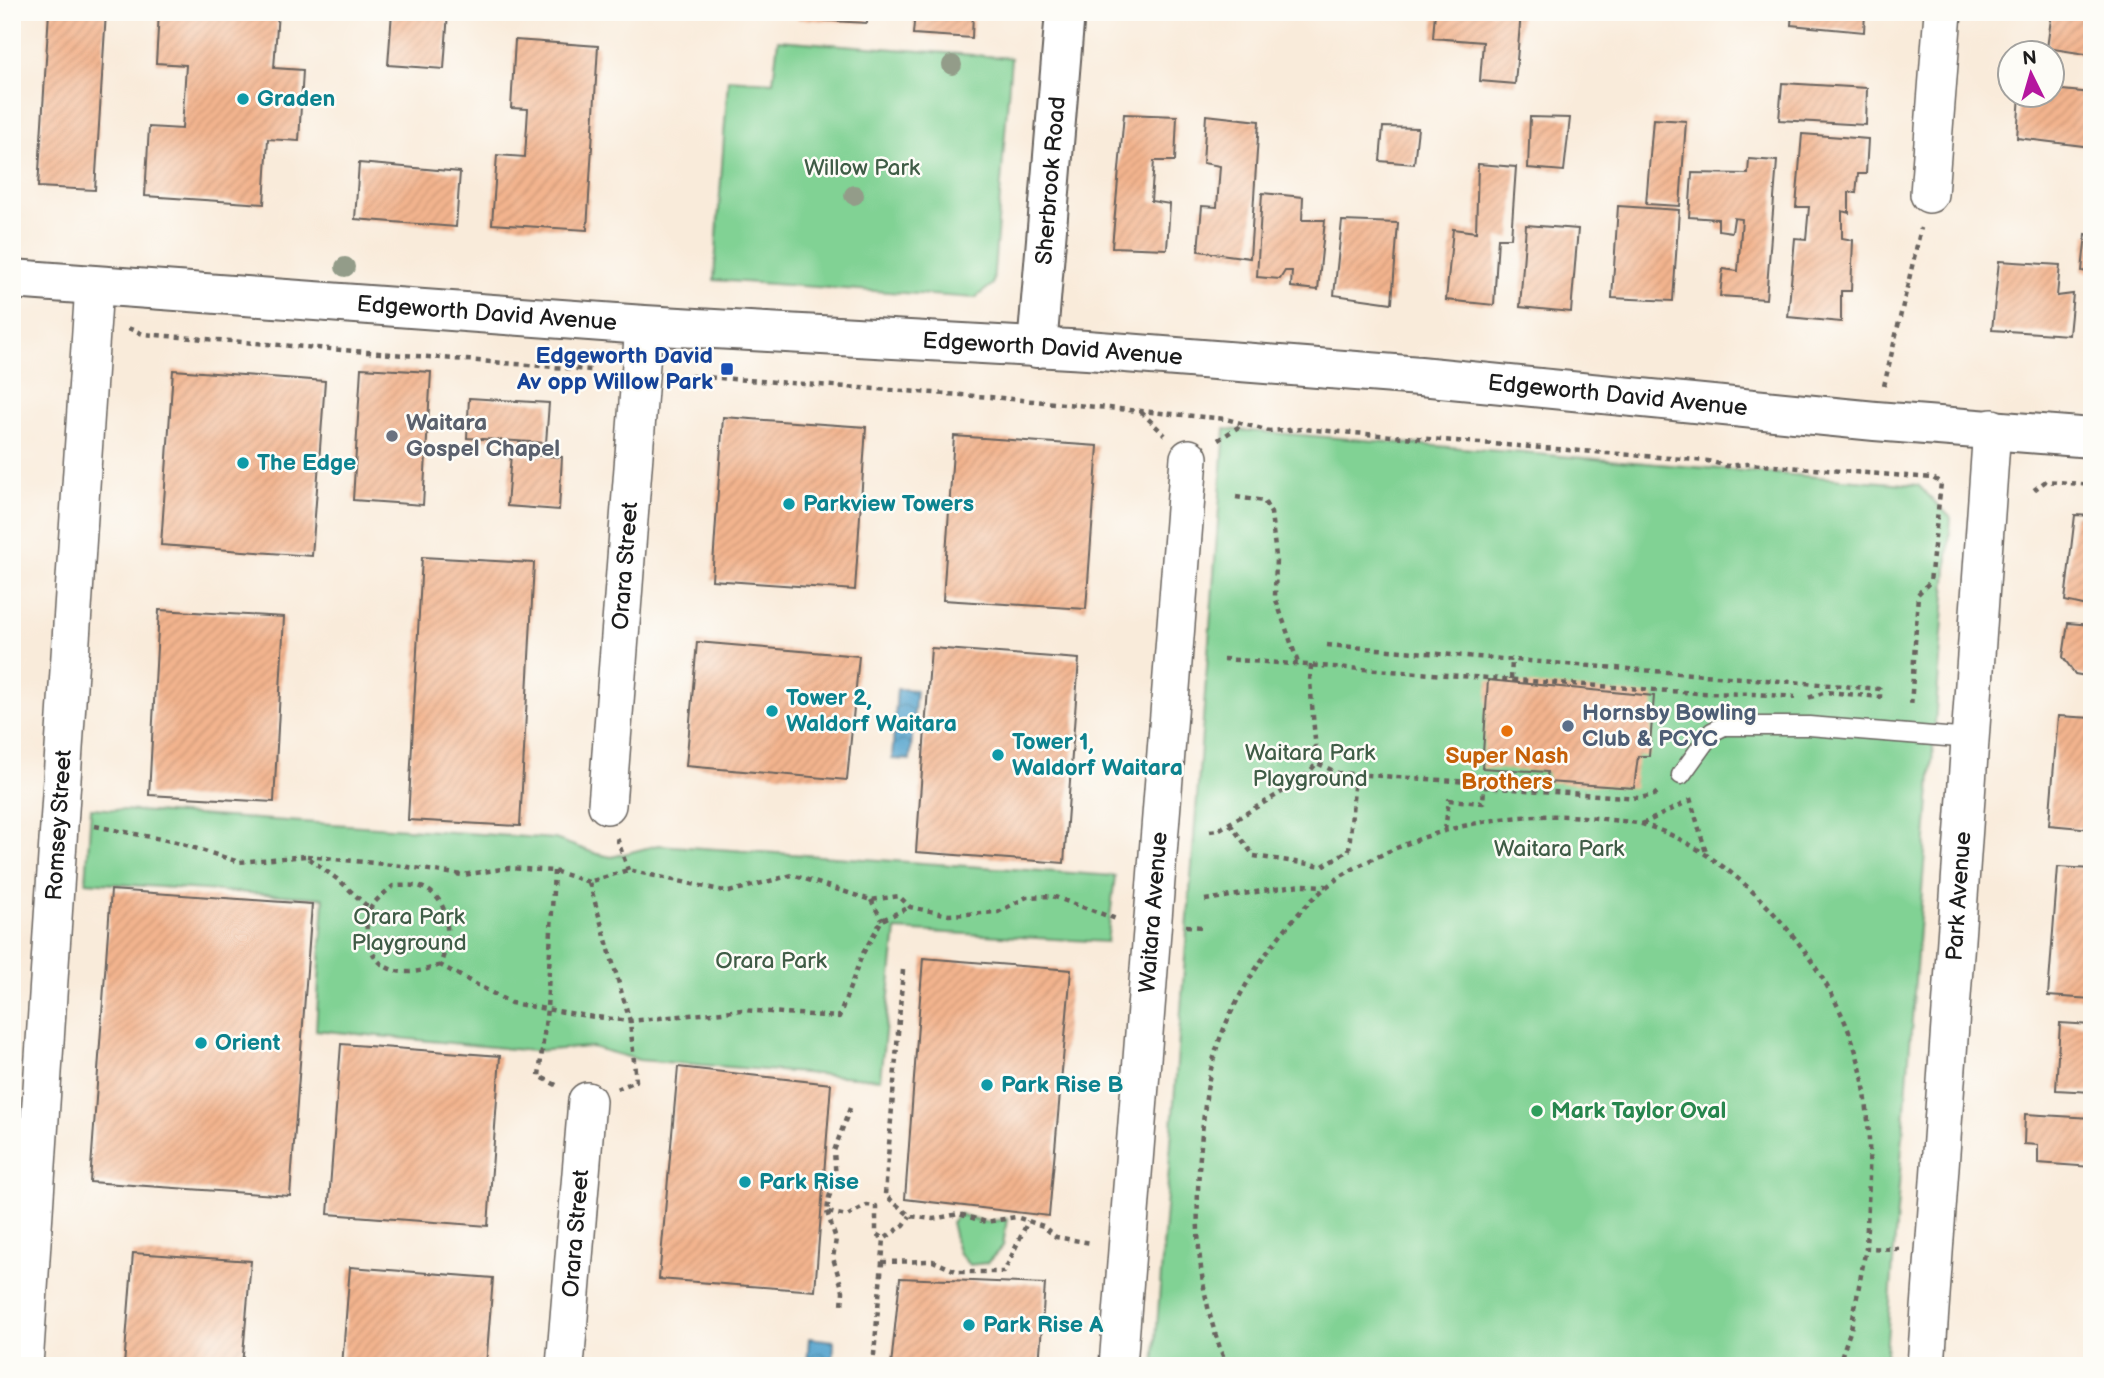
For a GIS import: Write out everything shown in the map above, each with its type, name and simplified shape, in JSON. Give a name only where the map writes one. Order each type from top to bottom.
[{"type":"main road","name":"Sherbrook Road","points":[[1038,348],[1065,12]]},
{"type":"main road","name":"Edgeworth David Avenue","points":[[12,279],[644,325],[1038,348],[1420,376],[1875,421],[1992,428],[2092,438]]},
{"type":"street","points":[[1929,194],[1943,12]]},
{"type":"street","name":"Romsey Street","points":[[24,1366],[94,285]]},
{"type":"street","name":"Orara Street","points":[[607,805],[644,325]]},
{"type":"street","name":"Park Avenue","points":[[1926,1366],[1992,428]]},
{"type":"street","name":"Waitara Avenue","points":[[1118,1366],[1189,458]]},
{"type":"street","name":"Orara Street","points":[[565,1366],[587,1101]]},
{"type":"lane","points":[[1681,775],[1712,732],[1724,726],[1810,726],[1971,740]]},
{"type":"path","points":[[1875,421],[1929,194]]},
{"type":"path","points":[[128,328],[143,334],[591,370]]},
{"type":"path","points":[[690,376],[1093,406],[1226,419],[1269,431],[1303,429],[1708,461],[1727,466],[1748,464],[1933,478],[1941,483],[1930,582],[1918,594],[1909,733]]},
{"type":"path","points":[[2034,491],[2046,481],[2092,485]]},
{"type":"path","points":[[1236,497],[1264,501],[1271,513],[1276,557],[1275,597],[1298,663]]},
{"type":"path","points":[[1327,646],[1880,689],[1880,697],[1826,692],[1808,698]]},
{"type":"path","points":[[1223,659],[1818,700]]},
{"type":"path","points":[[1511,678],[1512,660]]},
{"type":"path","points":[[1210,831],[1218,831],[1302,780],[1317,763],[1311,665]]},
{"type":"path","points":[[1317,763],[1338,773],[1355,775],[1471,782],[1484,787],[1639,798],[1654,795],[1681,775],[1707,856]]},
{"type":"path","points":[[1230,824],[1254,856],[1323,866],[1349,850],[1355,775]]},
{"type":"path","points":[[1445,830],[1449,800],[1483,803],[1484,787]]},
{"type":"path","points":[[1642,824],[1691,800]]},
{"type":"path","points":[[1227,1366],[1215,1337],[1202,1286],[1196,1228],[1204,1110],[1213,1058],[1234,1007],[1262,958],[1302,910],[1327,886],[1348,872],[1411,840],[1464,824],[1524,817],[1576,816],[1642,824],[1675,837],[1707,856],[1739,880],[1795,937],[1834,998],[1851,1038],[1869,1116],[1871,1152],[1866,1248],[1861,1283],[1851,1329],[1838,1366]]},
{"type":"path","points":[[60,819],[176,842],[239,862],[306,856],[462,875],[509,868],[554,871],[589,882],[628,870],[729,892],[792,875],[871,900],[899,896],[910,907],[949,915],[998,912],[1027,897],[1052,897],[1110,918],[1152,925]]},
{"type":"path","points":[[306,856],[341,882],[370,909]]},
{"type":"path","points":[[554,871],[547,1009],[540,1076],[587,1101],[636,1081],[630,1021],[589,882]]},
{"type":"path","points":[[393,886],[427,889],[440,904],[447,924],[447,946],[440,965],[411,972],[393,971],[379,963],[366,928],[370,909],[393,886]]},
{"type":"path","points":[[1205,900],[1301,886],[1327,886]]},
{"type":"path","points":[[871,900],[882,920]]},
{"type":"path","points":[[440,965],[511,1003],[630,1021],[743,1010],[839,1017],[862,955],[882,920],[910,907]]},
{"type":"path","points":[[903,970],[885,1195],[911,1216],[933,1219],[958,1214],[985,1222],[1016,1217],[1043,1226],[1056,1237],[1127,1247]]},
{"type":"path","points":[[842,1306],[844,1291],[833,1258],[836,1239],[827,1212],[829,1197],[836,1181],[834,1151],[850,1108]]},
{"type":"path","points":[[827,1212],[847,1216],[867,1205],[876,1206],[876,1234],[884,1239]]},
{"type":"path","points":[[884,1239],[904,1225],[911,1216]]},
{"type":"path","points":[[882,1262],[933,1261],[958,1272],[1004,1272],[1028,1221]]},
{"type":"path","points":[[873,1366],[884,1239]]},
{"type":"path","points":[[1866,1248],[1935,1250]]},
{"type":"green space","name":"Willow Park","points":[[778,40],[1011,58],[993,284],[975,298],[714,280],[728,79],[773,82]]},
{"type":"green space","name":"Waitara Park","points":[[1225,429],[1918,485],[1951,518],[1885,1366],[1154,1366]]},
{"type":"green space","name":"Orara Park","points":[[91,808],[555,839],[612,857],[658,845],[1115,876],[1107,942],[896,930],[880,1079],[639,1060],[592,1047],[533,1051],[316,1030],[324,898],[86,882]]},
{"type":"green space","points":[[959,1214],[985,1222],[1007,1219],[1003,1246],[987,1263],[969,1265],[958,1252],[951,1222]]},
{"type":"water","points":[[897,689],[916,690],[910,760],[892,759]]},
{"type":"water","points":[[809,1338],[834,1341],[833,1366],[807,1366]]},
{"type":"building","points":[[49,12],[106,12],[95,190],[38,187]]},
{"type":"building","name":"Graden","points":[[159,12],[278,12],[274,68],[303,70],[299,141],[268,139],[264,204],[145,196],[149,127],[182,129],[186,65],[156,63]]},
{"type":"building","points":[[392,12],[448,12],[444,69],[388,65]]},
{"type":"building","points":[[798,12],[868,12],[867,23],[797,19]]},
{"type":"building","points":[[915,12],[973,12],[972,38],[913,34]]},
{"type":"building","points":[[1435,12],[1521,12],[1515,84],[1480,81],[1483,42],[1433,38]]},
{"type":"building","points":[[1792,12],[1865,12],[1864,32],[1791,25]]},
{"type":"building","points":[[2052,12],[2092,12],[2092,55],[2066,51],[2066,38],[2048,38]]},
{"type":"building","points":[[515,40],[598,46],[587,230],[492,224],[497,155],[525,157],[528,109],[511,108]]},
{"type":"building","points":[[1782,83],[1867,88],[1866,125],[1779,120]]},
{"type":"building","points":[[2066,90],[2092,93],[2092,147],[2017,138],[2019,108],[2066,108]]},
{"type":"building","points":[[1124,114],[1177,116],[1175,161],[1154,161],[1151,201],[1170,204],[1167,249],[1112,247]]},
{"type":"building","points":[[1206,115],[1259,121],[1250,258],[1198,251],[1202,206],[1217,207],[1220,166],[1203,163]]},
{"type":"building","points":[[1530,117],[1570,118],[1564,171],[1528,168]]},
{"type":"building","points":[[1653,119],[1686,121],[1680,206],[1646,204]]},
{"type":"building","points":[[1383,127],[1418,128],[1414,164],[1380,161]]},
{"type":"building","points":[[1802,134],[1868,139],[1866,174],[1858,174],[1856,193],[1849,192],[1849,213],[1842,211],[1842,238],[1853,240],[1851,291],[1841,291],[1841,322],[1788,317],[1795,238],[1806,239],[1809,207],[1796,207]]},
{"type":"building","points":[[1749,159],[1777,161],[1766,299],[1720,296],[1723,269],[1738,271],[1742,219],[1734,218],[1732,232],[1718,230],[1718,219],[1689,217],[1692,173],[1748,174]]},
{"type":"building","points":[[359,163],[460,172],[456,227],[355,219]]},
{"type":"building","points":[[1478,164],[1516,167],[1511,238],[1498,238],[1494,305],[1446,300],[1453,229],[1476,232]]},
{"type":"building","points":[[1262,193],[1303,197],[1302,220],[1325,220],[1318,290],[1291,287],[1292,271],[1285,271],[1280,279],[1257,277]]},
{"type":"building","points":[[1618,206],[1679,210],[1673,301],[1612,298]]},
{"type":"building","points":[[1342,221],[1398,223],[1392,303],[1334,295]]},
{"type":"building","points":[[1526,225],[1578,229],[1571,312],[1520,307]]},
{"type":"building","points":[[2086,234],[2092,235],[2092,273],[2082,271]]},
{"type":"building","points":[[1999,261],[2060,265],[2057,296],[2073,294],[2069,335],[1992,330]]},
{"type":"building","name":"Waitara Gospel Chapel","points":[[361,368],[431,372],[423,505],[353,500]]},
{"type":"building","name":"The Edge","points":[[173,370],[325,381],[312,556],[161,545]]},
{"type":"building","points":[[469,398],[549,403],[546,443],[467,438]]},
{"type":"building","name":"Parkview Towers","points":[[723,417],[866,427],[855,590],[712,580]]},
{"type":"building","name":"Parkview Towers","points":[[954,436],[1098,446],[1086,609],[943,600]]},
{"type":"building","points":[[511,454],[562,457],[559,510],[507,506]]},
{"type":"building","points":[[2075,515],[2092,516],[2092,607],[2065,601]]},
{"type":"building","points":[[422,557],[534,563],[520,826],[408,820]]},
{"type":"building","points":[[159,610],[284,617],[274,802],[149,795]]},
{"type":"building","points":[[2068,623],[2092,625],[2092,677],[2075,674],[2063,657]]},
{"type":"building","name":"Tower 2, Waldorf Waitara","points":[[697,642],[859,656],[847,780],[686,766]]},
{"type":"building","name":"Tower 1, Waldorf Waitara","points":[[931,648],[1079,659],[1064,863],[916,852]]},
{"type":"building","name":"Hornsby Bowling Club & PCYC","points":[[1488,680],[1654,696],[1649,756],[1638,756],[1634,788],[1548,782],[1547,772],[1482,768]]},
{"type":"building","points":[[2058,716],[2092,718],[2092,829],[2049,825]]},
{"type":"building","points":[[2058,867],[2092,869],[2092,999],[2048,996]]},
{"type":"building","name":"Orient","points":[[111,890],[312,904],[290,1196],[90,1182]]},
{"type":"building","name":"Park Rise B","points":[[923,958],[1071,970],[1049,1216],[905,1199]]},
{"type":"building","points":[[2060,1023],[2092,1025],[2092,1092],[2056,1090]]},
{"type":"building","points":[[341,1044],[500,1056],[488,1226],[328,1214]]},
{"type":"building","name":"Park Rise","points":[[678,1067],[831,1084],[815,1291],[659,1279]]},
{"type":"building","points":[[2025,1114],[2092,1118],[2092,1167],[2038,1163],[2038,1145],[2024,1144]]},
{"type":"building","points":[[133,1253],[251,1261],[242,1366],[124,1366]]},
{"type":"building","points":[[350,1267],[493,1278],[486,1366],[342,1366]]},
{"type":"building","name":"Park Rise A","points":[[900,1278],[1045,1284],[1039,1366],[891,1366]]},
{"type":"place","name":"Graden","points":[[243,99]]},
{"type":"place","name":"Edgeworth David Av opp Willow Park","points":[[727,369]]},
{"type":"place","name":"Waitara Gospel Chapel","points":[[392,436]]},
{"type":"place","name":"The Edge","points":[[243,463]]},
{"type":"place","name":"Parkview Towers","points":[[789,504]]},
{"type":"place","name":"Tower 2, Waldorf Waitara","points":[[772,711]]},
{"type":"place","name":"Hornsby Bowling Club & PCYC","points":[[1568,726]]},
{"type":"place","name":"Super Nash Brothers","points":[[1507,731]]},
{"type":"place","name":"Tower 1, Waldorf Waitara","points":[[998,755]]},
{"type":"place","name":"Orient","points":[[201,1043]]},
{"type":"place","name":"Park Rise B","points":[[987,1085]]},
{"type":"place","name":"Mark Taylor Oval","points":[[1537,1111]]},
{"type":"place","name":"Park Rise","points":[[745,1182]]},
{"type":"place","name":"Park Rise A","points":[[969,1325]]},
{"type":"park label","name":"Waitara Park Playground","points":[[1310,766]]},
{"type":"park label","name":"Orara Park Playground","points":[[409,930]]}]
